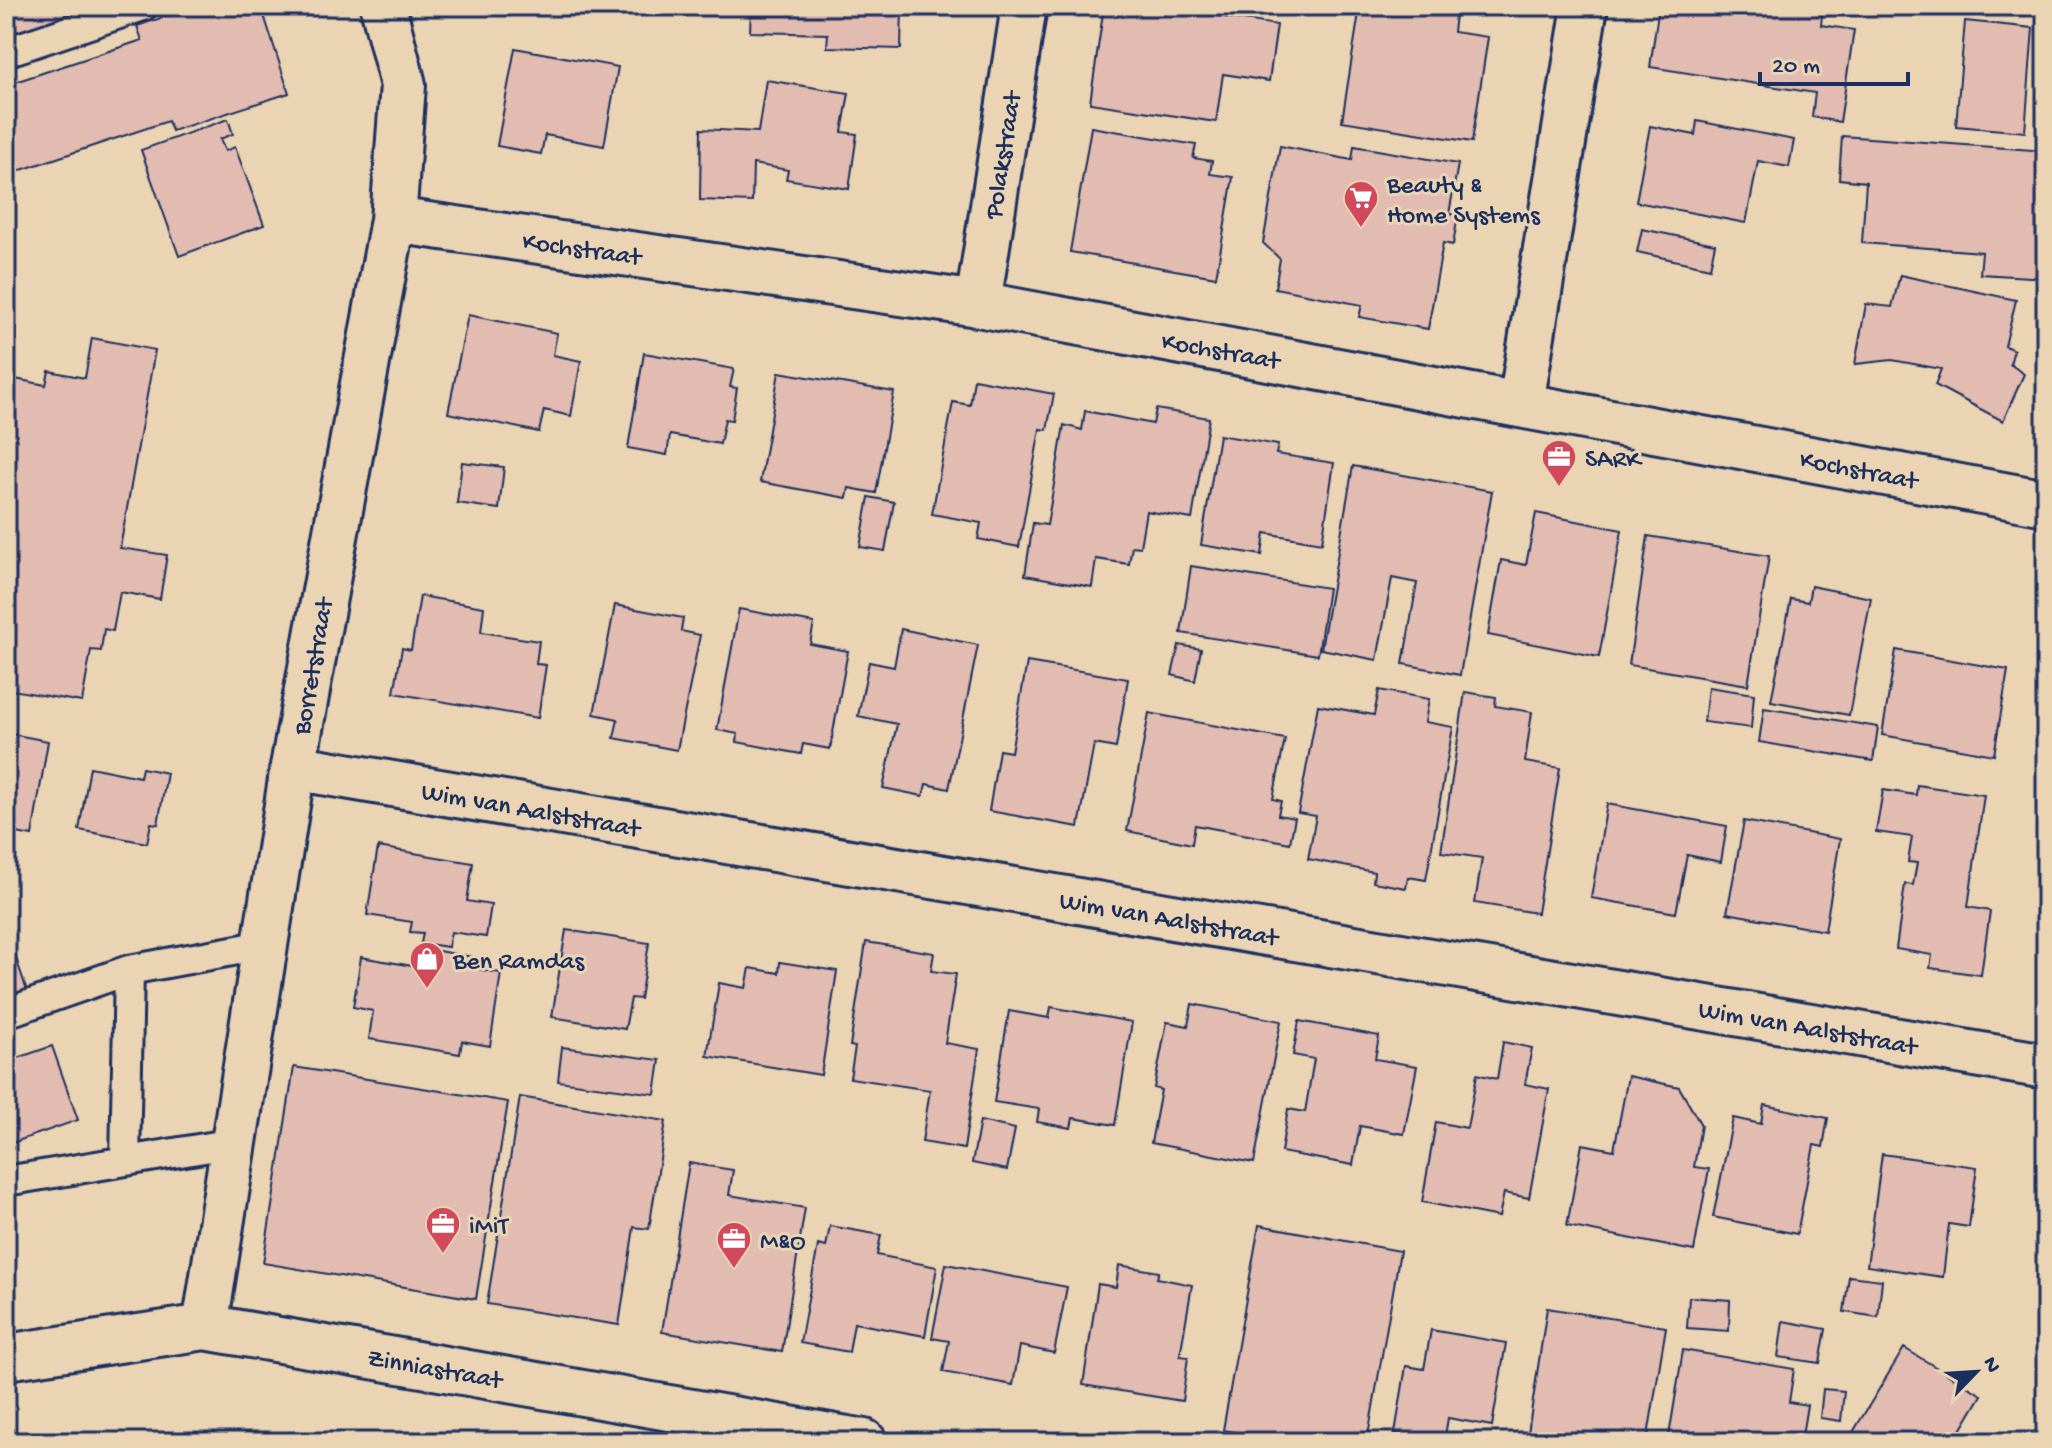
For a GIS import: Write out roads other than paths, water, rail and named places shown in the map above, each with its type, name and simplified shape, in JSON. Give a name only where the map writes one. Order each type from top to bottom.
[{"type":"street","name":"Borretstraat","points":[[205,1327],[293,767],[393,220],[403,85],[383,6]]},
{"type":"street","name":"Polakstraat","points":[[978,304],[1024,6]]},
{"type":"street","points":[[1521,404],[1585,6]]},
{"type":"street","name":"Kochstraat","points":[[393,220],[978,304],[2046,503]]},
{"type":"street","name":"Wim van Aalststraat","points":[[293,767],[2046,1066]]},
{"type":"street","name":"Zinniastraat","points":[[6,1357],[205,1327],[864,1442]]},
{"type":"lane","points":[[6,52],[143,6]]},
{"type":"lane","points":[[6,1013],[129,970],[265,945]]},
{"type":"lane","points":[[125,1161],[129,970]]},
{"type":"lane","points":[[6,1181],[234,1143]]},
{"type":"place","name":"Beauty & Home Systems","points":[[1361,229]]},
{"type":"place","name":"SARK","points":[[1559,488]]},
{"type":"place","name":"Ben Ramdas","points":[[427,990]]},
{"type":"place","name":"iMiT","points":[[443,1255]]},
{"type":"place","name":"M&O","points":[[734,1270]]}]
